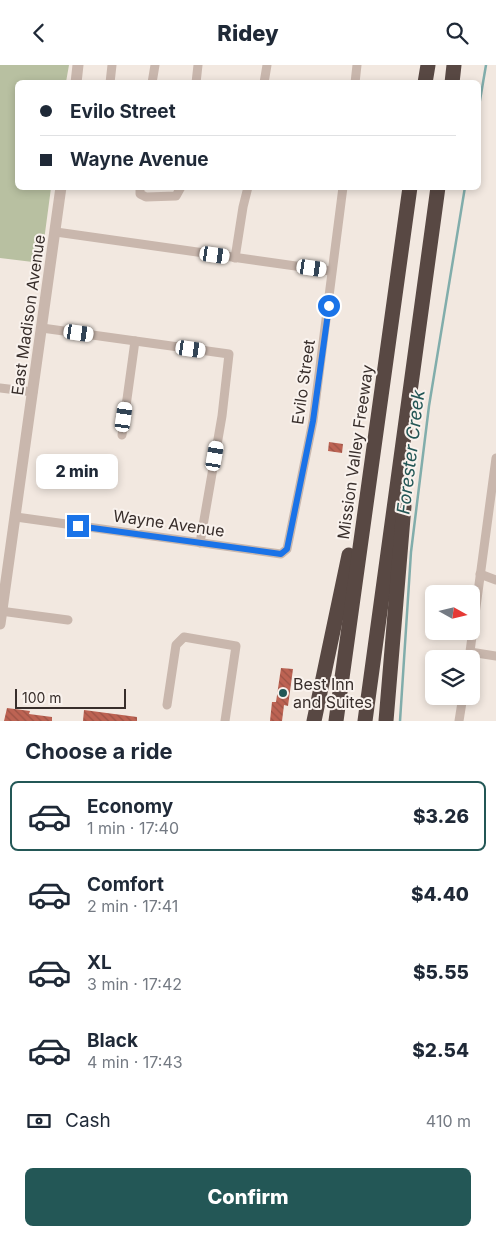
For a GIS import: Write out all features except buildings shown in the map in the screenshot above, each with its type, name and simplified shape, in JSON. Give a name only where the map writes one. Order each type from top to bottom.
[{"type":"highway","points":[[426,80],[428,65]]},
{"type":"highway","points":[[452,80],[454,65]]},
{"type":"highway","name":"Mission Valley Freeway","points":[[336,721],[410,190]]},
{"type":"highway","points":[[365,721],[438,190]]},
{"type":"highway","points":[[386,721],[404,516],[408,409]]},
{"type":"highway","points":[[314,721],[354,529],[365,504]]},
{"type":"street","points":[[76,80],[78,65]]},
{"type":"street","points":[[110,80],[112,65]]},
{"type":"street","points":[[152,80],[155,65]]},
{"type":"street","points":[[196,80],[198,65]]},
{"type":"street","points":[[264,80],[267,65]]},
{"type":"street","points":[[355,80],[357,65]]},
{"type":"street","name":"East Madison Avenue","points":[[0,624],[61,190]]},
{"type":"street","points":[[140,190],[140,194],[146,197],[176,196],[179,190]]},
{"type":"street","points":[[235,258],[247,190]]},
{"type":"street","name":"Evilo Street","points":[[287,549],[313,421],[343,190]]},
{"type":"street","points":[[56,233],[331,271]]},
{"type":"street","points":[[42,328],[229,354],[222,415],[200,543]]},
{"type":"street","points":[[122,435],[135,341]]},
{"type":"street","points":[[0,388],[33,392]]},
{"type":"street","points":[[470,650],[480,574],[492,520],[496,458]]},
{"type":"street","name":"Wayne Avenue","points":[[16,517],[281,554],[287,549]]},
{"type":"street","points":[[480,574],[496,580]]},
{"type":"street","points":[[1,611],[68,620]]},
{"type":"street","points":[[167,705],[176,645],[184,637],[236,646],[225,721]]},
{"type":"street","points":[[480,656],[496,657]]},
{"type":"street","points":[[459,721],[462,705]]},
{"type":"green space","points":[[0,65],[69,65],[66,80],[15,80],[15,190],[51,190],[41,263],[0,258]]},
{"type":"waterway","name":"Forester Creek","points":[[481,94],[486,65]]},
{"type":"waterway","name":"Forester Creek","points":[[400,721],[411,552],[429,406],[465,190]]},
{"type":"place","name":"Best Inn and Suites","points":[[283,693]]},
{"type":"route","points":[[78,526],[281,554],[287,549],[313,421],[329,306]]}]
